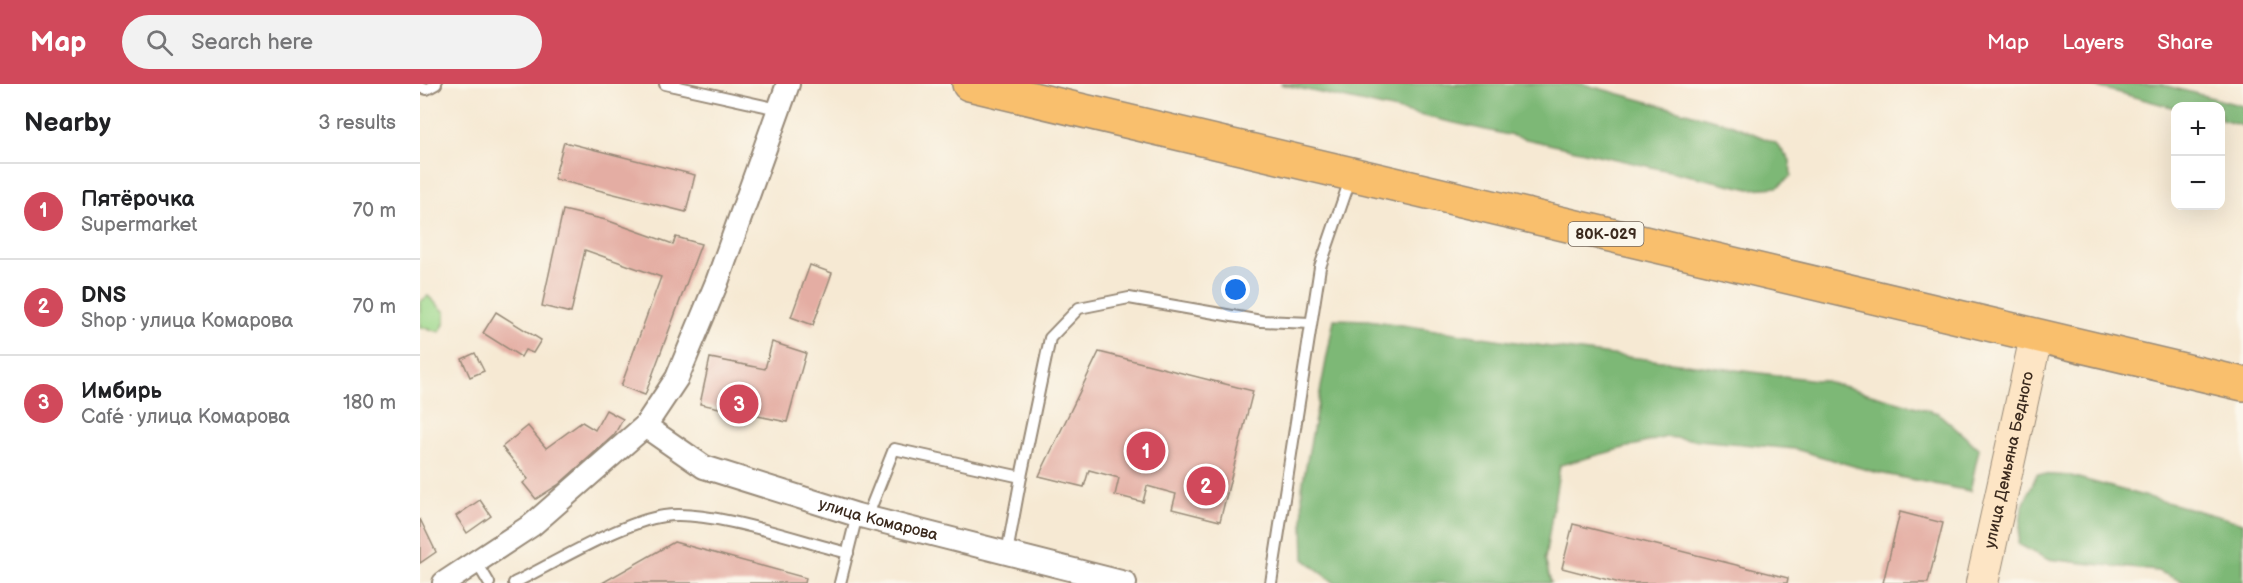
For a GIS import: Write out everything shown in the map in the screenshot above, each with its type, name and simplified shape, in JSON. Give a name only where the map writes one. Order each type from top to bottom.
[{"type":"main road","name":"80К-029","points":[[969,84],[2243,384]]},
{"type":"street","points":[[444,583],[532,525],[645,426],[677,378],[717,282],[788,84]]},
{"type":"street","name":"улица Демьяна Бедного","points":[[1982,583],[2036,337]]},
{"type":"street","name":"улица Комарова","points":[[645,426],[704,467],[862,516],[1125,583]]},
{"type":"lane","points":[[420,87],[427,89],[436,84]]},
{"type":"lane","points":[[665,84],[778,110]]},
{"type":"lane","points":[[1270,583],[1320,267],[1352,174]]},
{"type":"lane","points":[[1007,553],[1050,338],[1079,308],[1129,298],[1261,321],[1311,323]]},
{"type":"lane","points":[[840,583],[862,516],[894,449],[1022,477]]},
{"type":"lane","points":[[514,583],[628,527],[664,516],[705,517],[848,553]]},
{"type":"lane","points":[[476,561],[489,583]]},
{"type":"green space","points":[[1280,84],[1583,84],[1733,125],[1776,143],[1790,160],[1791,176],[1778,187],[1750,189]]},
{"type":"green space","points":[[2086,84],[2160,84],[2243,106],[2243,126],[2225,121],[2225,102],[2171,102],[2171,107]]},
{"type":"green space","points":[[428,296],[445,312],[445,322],[440,332],[420,327],[420,302]]},
{"type":"green space","points":[[1334,319],[1368,320],[1564,349],[1825,381],[1938,413],[1979,449],[1970,491],[1874,472],[1795,449],[1666,437],[1560,465],[1545,559],[1551,583],[1335,583],[1304,559],[1302,487]]},
{"type":"green space","points":[[2037,474],[2071,476],[2243,523],[2243,583],[2186,583],[2158,571],[2047,559],[2018,544],[2022,508]]},
{"type":"building","points":[[564,142],[695,175],[686,212],[554,179]]},
{"type":"building","points":[[563,210],[606,220],[673,244],[676,237],[701,244],[645,395],[621,386],[661,277],[585,250],[571,313],[542,306]]},
{"type":"building","points":[[810,265],[832,273],[813,325],[791,317]]},
{"type":"building","points":[[496,312],[541,340],[533,353],[525,350],[521,357],[483,333]]},
{"type":"building","points":[[772,342],[806,353],[787,422],[700,404],[710,358],[765,369]]},
{"type":"building","points":[[1099,352],[1253,391],[1220,521],[1172,509],[1176,494],[1147,486],[1143,502],[1115,495],[1119,478],[1089,470],[1084,487],[1039,476]]},
{"type":"building","points":[[475,353],[484,371],[470,377],[462,359]]},
{"type":"building","points":[[606,410],[623,419],[614,435],[558,485],[536,499],[523,483],[528,479],[502,447],[528,426],[546,448],[582,422],[595,430]]},
{"type":"building","points":[[480,500],[491,516],[467,533],[456,516]]},
{"type":"building","points":[[1900,512],[1943,523],[1928,583],[1883,583]]},
{"type":"building","points":[[420,519],[436,552],[420,563]]},
{"type":"building","points":[[1573,524],[1788,578],[1787,583],[1620,583],[1562,568]]},
{"type":"building","points":[[674,542],[806,578],[805,583],[602,583]]},
{"type":"place","name":"Имбирь","points":[[739,404]]},
{"type":"place","name":"Пятёрочка","points":[[1146,451]]},
{"type":"place","name":"DNS","points":[[1206,486]]}]
